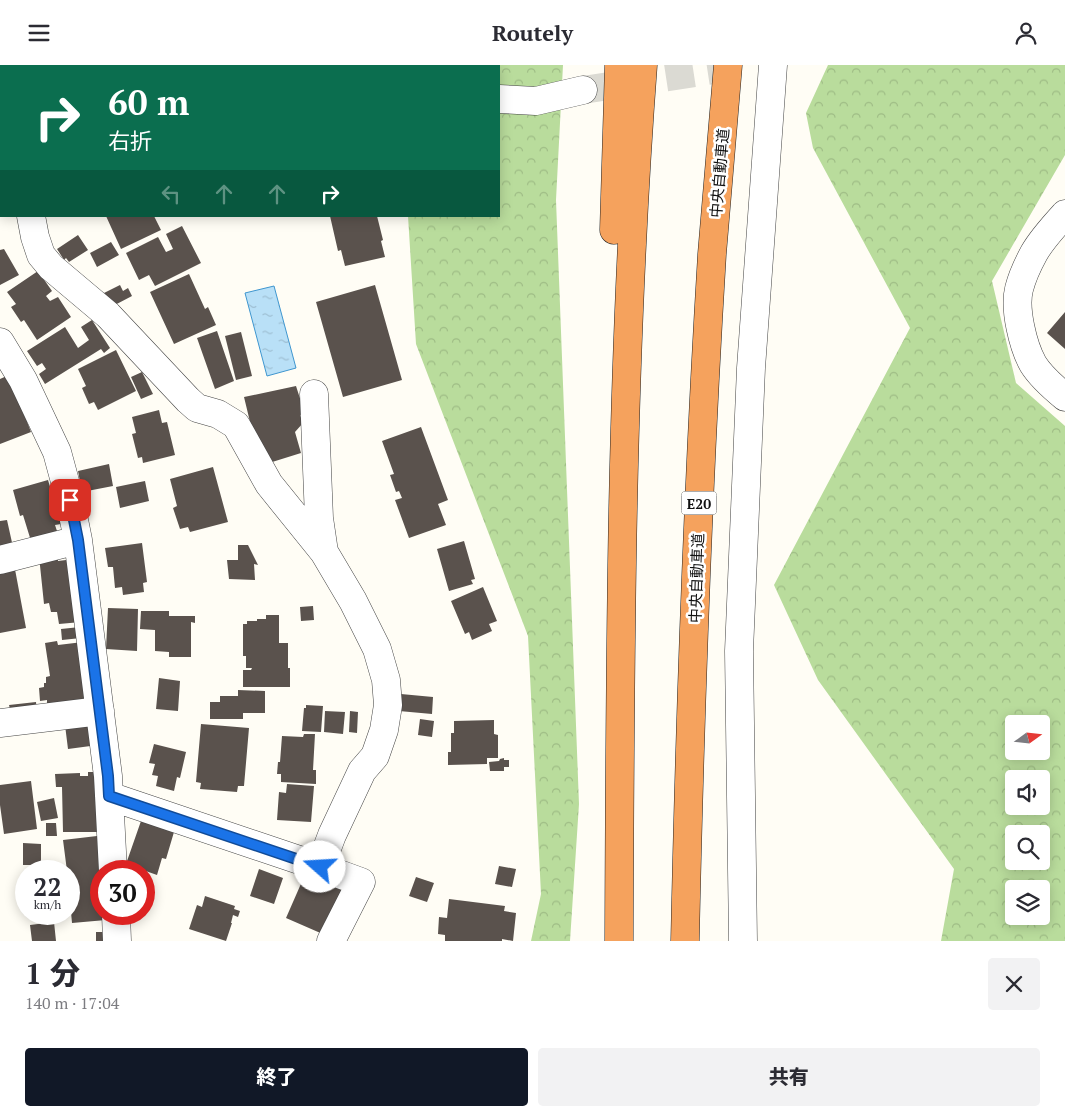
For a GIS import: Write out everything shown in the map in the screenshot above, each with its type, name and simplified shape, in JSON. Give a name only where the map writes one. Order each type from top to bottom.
[{"type":"highway","points":[[617,941],[609,635],[610,407],[619,65]]},
{"type":"highway","points":[[617,941],[625,417],[636,161],[643,65]]},
{"type":"highway","name":"中央自動車道","points":[[685,941],[689,737],[700,466],[713,252],[728,65]]},
{"type":"street","points":[[743,941],[739,651],[752,368],[773,65]]},
{"type":"street","points":[[500,99],[536,101],[583,90]]},
{"type":"street","points":[[1065,213],[1034,252],[1025,270],[1019,291],[1018,305],[1022,335],[1033,364],[1051,385],[1065,397]]},
{"type":"street","points":[[31,217],[40,255],[51,267],[108,315],[197,408],[218,415],[236,425],[269,483],[324,552],[354,601],[377,649],[386,680],[388,705],[384,730],[375,756],[362,771],[332,835],[320,867]]},
{"type":"street","points":[[0,342],[23,380],[57,452],[70,500],[78,540],[100,711],[109,796],[112,860]]},
{"type":"street","points":[[314,394],[319,517],[324,552]]},
{"type":"street","points":[[0,560],[78,540]]},
{"type":"street","points":[[0,723],[100,711]]},
{"type":"street","points":[[109,796],[361,882],[331,941]]},
{"type":"street","points":[[116,925],[117,941]]},
{"type":"green space","points":[[500,65],[563,65],[556,200],[579,804],[570,941],[531,941],[541,894],[528,636],[416,344],[408,217],[500,217]]},
{"type":"green space","points":[[828,65],[1065,65],[1065,155],[992,281],[1016,383],[1065,426],[1065,941],[941,941],[954,869],[818,680],[774,585],[910,328],[813,148],[806,113]]},
{"type":"water","points":[[274,286],[296,368],[267,376],[245,293]]},
{"type":"building","points":[[106,217],[154,217],[161,230],[121,249]]},
{"type":"building","points":[[330,217],[377,217],[385,257],[345,266],[341,250],[338,251]]},
{"type":"building","points":[[182,226],[201,263],[155,286],[149,275],[139,280],[126,253],[158,237],[166,252],[173,249],[166,234]]},
{"type":"building","points":[[78,235],[88,250],[69,262],[66,258],[64,260],[57,249]]},
{"type":"building","points":[[111,242],[119,255],[97,267],[90,253]]},
{"type":"building","points":[[4,249],[19,275],[0,285],[0,250]]},
{"type":"building","points":[[38,271],[52,291],[46,296],[50,301],[58,297],[71,317],[37,340],[24,320],[21,322],[11,307],[16,304],[7,292]]},
{"type":"building","points":[[189,274],[205,309],[208,307],[216,325],[174,344],[150,292]]},
{"type":"building","points":[[120,285],[123,291],[128,288],[132,296],[111,307],[104,293]]},
{"type":"building","points":[[375,285],[402,380],[343,397],[316,302]]},
{"type":"building","points":[[1065,312],[1065,349],[1047,333]]},
{"type":"building","points":[[92,320],[110,348],[104,353],[101,349],[45,384],[39,374],[46,369],[42,363],[37,366],[27,351],[65,327],[78,348],[89,340],[81,327]]},
{"type":"building","points":[[217,331],[234,381],[215,389],[197,338]]},
{"type":"building","points":[[241,332],[252,376],[236,380],[225,336]]},
{"type":"building","points":[[116,350],[136,391],[98,410],[94,402],[89,404],[82,388],[86,386],[78,369]]},
{"type":"building","points":[[142,372],[153,394],[141,399],[131,377]]},
{"type":"building","points":[[9,375],[31,432],[0,444],[0,379]]},
{"type":"building","points":[[296,386],[305,414],[300,415],[303,423],[295,432],[301,453],[269,463],[257,451],[244,397]]},
{"type":"building","points":[[159,410],[162,423],[167,422],[175,455],[143,463],[142,457],[138,458],[132,434],[136,433],[132,417]]},
{"type":"building","points":[[421,427],[448,500],[438,504],[446,525],[409,538],[395,500],[402,498],[399,491],[396,492],[390,475],[394,474],[382,441]]},
{"type":"building","points":[[109,464],[113,486],[82,492],[78,471]]},
{"type":"building","points":[[213,467],[228,522],[190,532],[188,527],[180,529],[173,508],[177,506],[170,479]]},
{"type":"building","points":[[48,480],[61,524],[55,525],[58,534],[31,541],[23,515],[20,516],[13,490]]},
{"type":"building","points":[[145,481],[149,501],[120,508],[116,487]]},
{"type":"building","points":[[7,520],[13,547],[0,550],[0,521]]},
{"type":"building","points":[[464,541],[475,579],[471,580],[473,584],[449,591],[437,549]]},
{"type":"building","points":[[142,543],[147,582],[143,583],[144,592],[123,595],[122,587],[115,588],[113,567],[108,567],[105,548]]},
{"type":"building","points":[[238,545],[248,545],[258,565],[254,564],[255,580],[229,579],[227,560],[238,560]]},
{"type":"building","points":[[58,554],[58,561],[74,559],[81,622],[59,624],[57,612],[51,612],[49,603],[44,604],[39,556]]},
{"type":"building","points":[[14,564],[26,628],[0,633],[0,567]]},
{"type":"building","points":[[483,587],[497,621],[489,624],[492,631],[472,640],[469,632],[465,634],[451,601]]},
{"type":"building","points":[[313,606],[314,620],[301,621],[300,607]]},
{"type":"building","points":[[108,608],[138,609],[137,651],[106,649]]},
{"type":"building","points":[[141,611],[169,611],[169,616],[195,616],[195,623],[191,622],[191,657],[169,657],[169,652],[155,651],[155,630],[140,629]]},
{"type":"building","points":[[266,615],[279,615],[279,643],[288,643],[290,687],[243,687],[243,670],[251,670],[252,668],[246,668],[246,656],[243,656],[243,624],[247,624],[247,621],[266,619]]},
{"type":"building","points":[[80,627],[81,638],[62,640],[61,629]]},
{"type":"building","points":[[57,641],[58,645],[83,642],[88,704],[47,705],[47,700],[40,701],[39,688],[44,687],[46,677],[50,676],[45,643]]},
{"type":"building","points":[[159,678],[180,681],[178,711],[156,709]]},
{"type":"building","points":[[238,690],[265,691],[265,713],[243,713],[243,719],[210,719],[210,702],[220,702],[220,696],[238,696]]},
{"type":"building","points":[[401,694],[433,697],[432,714],[399,711]]},
{"type":"building","points":[[36,702],[37,712],[10,709],[9,705]]},
{"type":"building","points":[[306,705],[323,706],[321,732],[302,731],[304,708],[306,708]]},
{"type":"building","points":[[325,711],[345,712],[343,734],[324,732]]},
{"type":"building","points":[[350,711],[358,712],[357,733],[349,732]]},
{"type":"building","points":[[420,719],[434,721],[432,737],[418,735]]},
{"type":"building","points":[[494,720],[494,734],[498,735],[498,758],[487,758],[487,764],[448,765],[448,752],[451,752],[451,733],[454,733],[454,721]]},
{"type":"building","points":[[96,721],[98,745],[68,749],[65,725]]},
{"type":"building","points":[[201,724],[249,728],[244,786],[238,786],[237,792],[200,789],[201,783],[196,782]]},
{"type":"building","points":[[304,734],[315,734],[313,770],[316,770],[316,784],[281,782],[281,774],[277,774],[282,736],[303,737]]},
{"type":"building","points":[[154,744],[186,752],[180,778],[177,777],[174,791],[156,786],[158,776],[152,775],[155,764],[149,763]]},
{"type":"building","points":[[504,758],[504,760],[509,760],[509,767],[504,767],[504,771],[490,771],[489,762],[499,761]]},
{"type":"building","points":[[88,772],[97,772],[99,832],[63,832],[62,787],[56,787],[55,774],[80,773],[80,776],[88,776]]},
{"type":"building","points":[[31,781],[37,829],[4,834],[0,805],[0,785]]},
{"type":"building","points":[[287,784],[314,786],[311,822],[277,820],[279,792],[286,793]]},
{"type":"building","points":[[54,798],[58,818],[41,821],[37,802]]},
{"type":"building","points":[[141,821],[174,832],[166,859],[162,858],[157,875],[155,874],[155,860],[127,860]]},
{"type":"building","points":[[46,823],[56,823],[57,836],[46,836]]},
{"type":"building","points":[[97,836],[99,860],[90,860],[90,921],[80,922],[80,860],[66,860],[63,840]]},
{"type":"building","points":[[23,843],[41,844],[41,860],[23,860]]},
{"type":"building","points":[[499,866],[516,869],[512,887],[495,884]]},
{"type":"building","points":[[259,869],[283,878],[274,904],[250,896]]},
{"type":"building","points":[[307,870],[346,887],[325,935],[286,918]]},
{"type":"building","points":[[416,877],[434,883],[427,902],[409,896]]},
{"type":"building","points":[[205,896],[235,906],[234,909],[240,911],[238,917],[233,915],[226,941],[189,929],[197,905],[202,907]]},
{"type":"building","points":[[449,899],[505,906],[504,911],[516,913],[513,941],[502,939],[502,941],[445,941],[445,935],[438,934],[439,917],[447,918]]},
{"type":"building","points":[[30,925],[54,925],[56,941],[32,941]]},
{"type":"building","points":[[96,932],[108,932],[108,941],[96,941]]},
{"type":"tunnel","points":[[583,90],[747,65]]},
{"type":"route","points":[[70,500],[78,540],[109,796],[320,867]]}]
